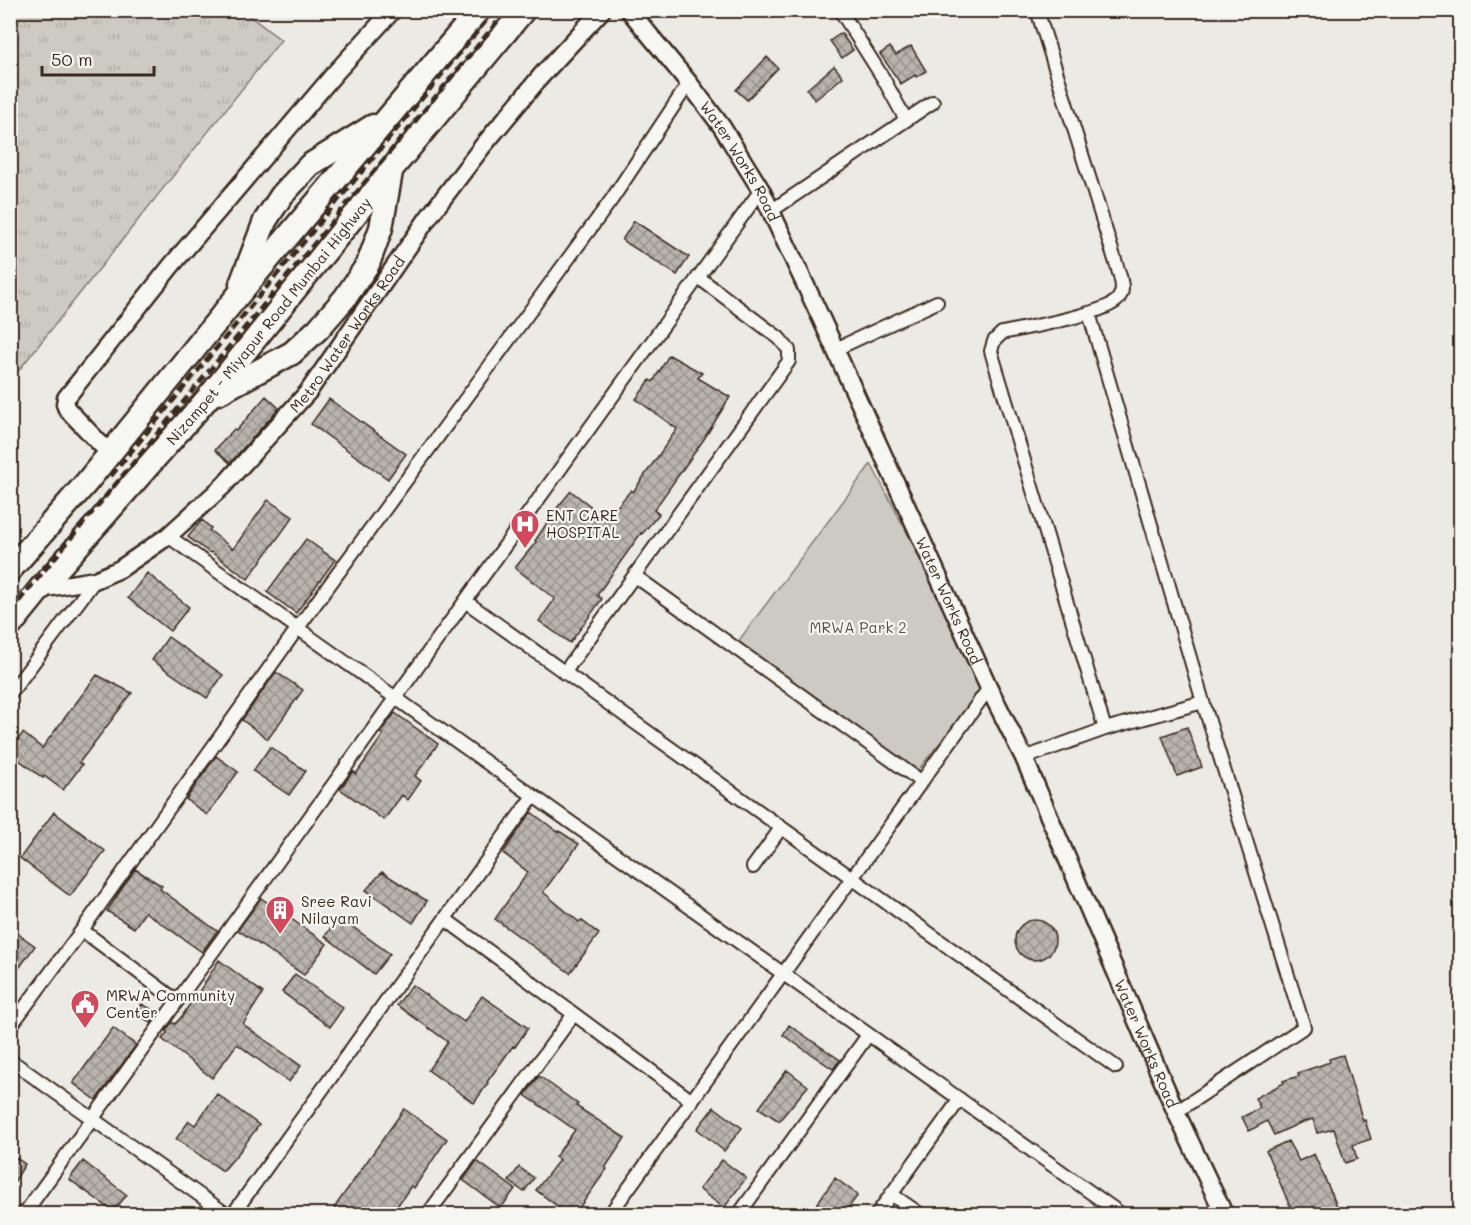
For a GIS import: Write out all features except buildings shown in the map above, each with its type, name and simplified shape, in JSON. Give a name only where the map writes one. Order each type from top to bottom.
[{"type":"highway","points":[[10,570],[86,483],[235,299],[479,10]]},
{"type":"highway","name":"Nizampet - Miyapur Road Mumbai Highway","points":[[10,626],[207,399],[391,170],[523,11]]},
{"type":"highway","points":[[235,299],[266,221],[282,195],[310,165],[391,115]]},
{"type":"highway","points":[[207,399],[292,353],[318,329],[345,298],[368,264],[381,228],[391,170]]},
{"type":"street","points":[[110,454],[67,409],[66,398],[171,266],[336,72],[393,10]]},
{"type":"street","name":"Metro Water Works Road","points":[[40,589],[95,580],[120,569],[168,536],[223,486],[308,392],[428,218],[482,147],[541,76],[602,10]]},
{"type":"street","name":"Water Works Road","points":[[629,10],[722,127],[761,190],[836,349],[989,688],[1024,758],[1176,1112],[1224,1215]]},
{"type":"street","points":[[840,10],[883,78],[906,120]]},
{"type":"street","points":[[1037,10],[1123,290],[1117,300],[1089,313],[1002,333],[994,341],[991,351],[1105,729]]},
{"type":"street","points":[[10,1027],[82,930],[297,628],[612,199],[689,83]]},
{"type":"street","points":[[771,211],[933,102]]},
{"type":"street","points":[[24,1215],[761,190]]},
{"type":"street","points":[[564,673],[789,361],[789,350],[780,338],[698,277]]},
{"type":"street","points":[[836,349],[937,302]]},
{"type":"street","points":[[1089,313],[1203,702],[1304,1027],[1176,1112]]},
{"type":"street","points":[[168,536],[1121,1215]]},
{"type":"street","points":[[635,576],[922,782]]},
{"type":"street","points":[[10,694],[95,580]]},
{"type":"street","points":[[465,601],[1116,1067]]},
{"type":"street","points":[[610,1215],[989,688]]},
{"type":"street","points":[[1024,758],[1105,729],[1203,702]]},
{"type":"street","points":[[233,1215],[534,796]]},
{"type":"street","points":[[753,867],[782,828]]},
{"type":"street","points":[[445,919],[692,1101]]},
{"type":"street","points":[[82,930],[177,1001]]},
{"type":"street","points":[[428,1215],[574,1014]]},
{"type":"street","points":[[739,1215],[868,1035]]},
{"type":"street","points":[[10,1060],[226,1215]]},
{"type":"street","points":[[877,1215],[960,1100]]},
{"type":"street","points":[[891,1194],[920,1215]]},
{"type":"green space","points":[[11,10],[243,11],[281,40],[11,380]]},
{"type":"green space","name":"MRWA Park 2","points":[[871,464],[987,685],[913,776],[734,647]]},
{"type":"railway","points":[[111,476],[495,10]]},
{"type":"railway","points":[[10,612],[507,10]]},
{"type":"place","name":"ENT CARE HOSPITAL","points":[[525,550]]},
{"type":"place","name":"Sree Ravi Nilayam","points":[[280,936]]},
{"type":"place","name":"MRWA Community Center","points":[[85,1030]]}]
